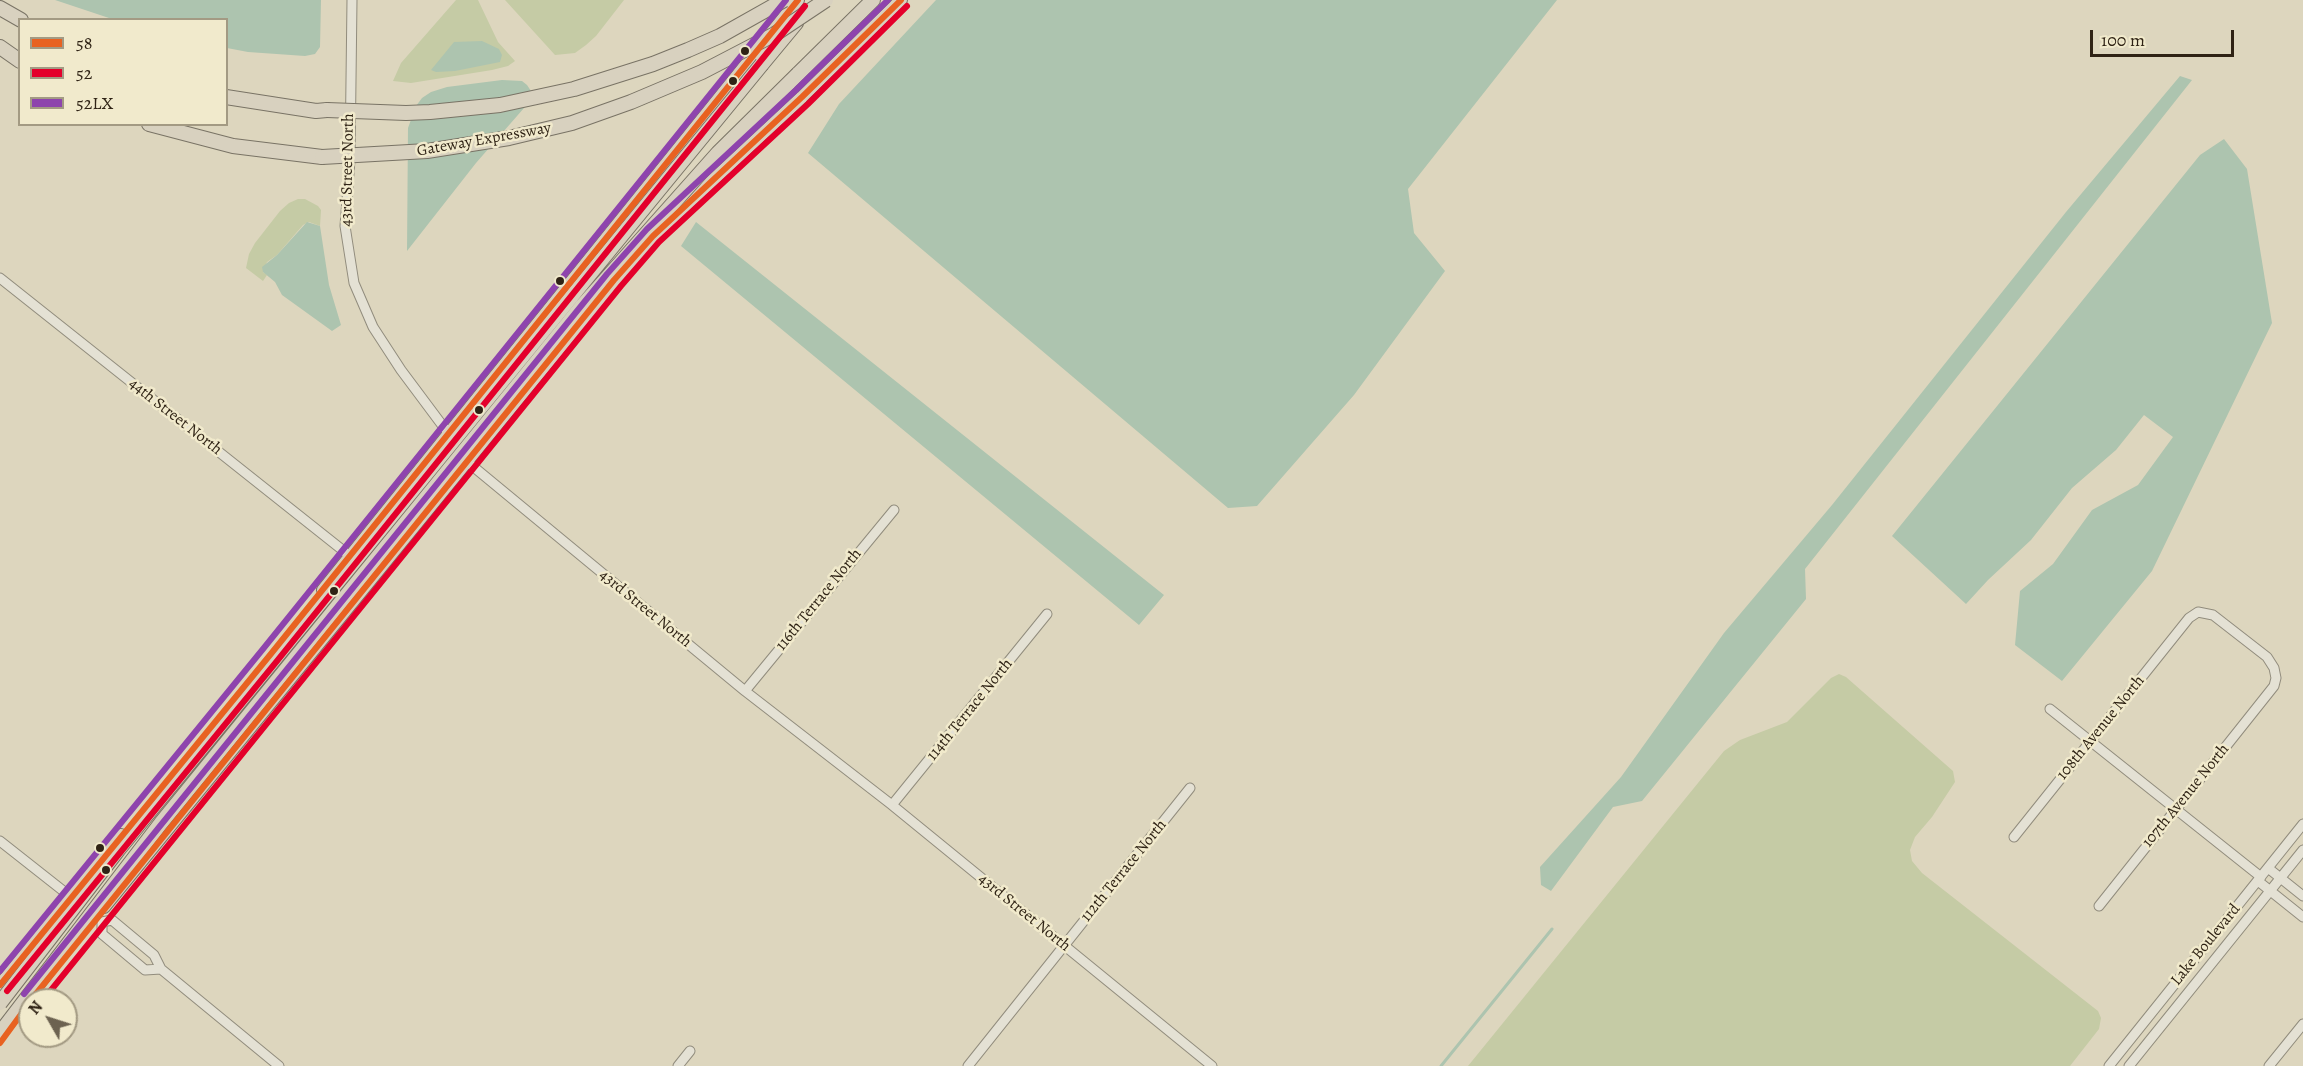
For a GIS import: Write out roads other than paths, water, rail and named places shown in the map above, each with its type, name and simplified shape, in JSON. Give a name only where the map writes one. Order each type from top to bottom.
[{"type":"highway","name":"Gateway Expressway","points":[[228,97],[316,111],[406,113],[500,105],[574,89],[653,64],[720,36],[784,0]]},
{"type":"highway","points":[[0,1003],[118,850],[814,0]]},
{"type":"highway","name":"Gateway Expressway","points":[[157,126],[233,146],[322,157],[427,152],[509,138],[572,123],[621,106],[702,72],[776,34],[826,0]]},
{"type":"highway","points":[[0,1033],[183,796],[582,306],[712,160],[873,0]]},
{"type":"highway","points":[[0,8],[18,18]]},
{"type":"highway","points":[[0,47],[18,60]]},
{"type":"main road","points":[[0,985],[449,434],[798,0]]},
{"type":"main road","points":[[42,988],[466,462],[653,236],[901,0]]},
{"type":"main road","points":[[0,1043],[18,1019]]},
{"type":"street","name":"43rd Street North","points":[[352,0],[350,160],[345,226],[354,283],[373,327],[401,370],[449,434],[466,462],[745,691],[892,806],[1212,1066]]},
{"type":"street","name":"44th Street North","points":[[0,278],[350,556]]},
{"type":"street","name":"116th Terrace North","points":[[745,691],[894,510]]},
{"type":"street","name":"108th Avenue North","points":[[2014,837],[2189,618],[2198,612],[2205,612],[2222,622],[2271,662],[2276,678],[2274,686]]},
{"type":"street","name":"114th Terrace North","points":[[892,806],[1047,614]]},
{"type":"street","name":"107th Avenue North","points":[[2098,906],[2274,686]]},
{"type":"street","points":[[2050,709],[2176,809],[2303,917]]},
{"type":"street","name":"112th Terrace North","points":[[968,1066],[1190,788]]},
{"type":"street","name":"Lake Boulevard","points":[[2109,1066],[2303,824]]},
{"type":"street","points":[[0,841],[71,897]]},
{"type":"street","name":"Lake Boulevard","points":[[2129,1066],[2303,850]]},
{"type":"street","points":[[2268,868],[2303,896]]},
{"type":"street","points":[[161,969],[145,970],[102,934],[99,920],[112,920],[154,954],[161,969],[279,1066]]},
{"type":"street","points":[[2269,1066],[2303,1024]]},
{"type":"street","points":[[678,1066],[690,1051]]},
{"type":"waterway","points":[[1441,1066],[1552,929]]}]
